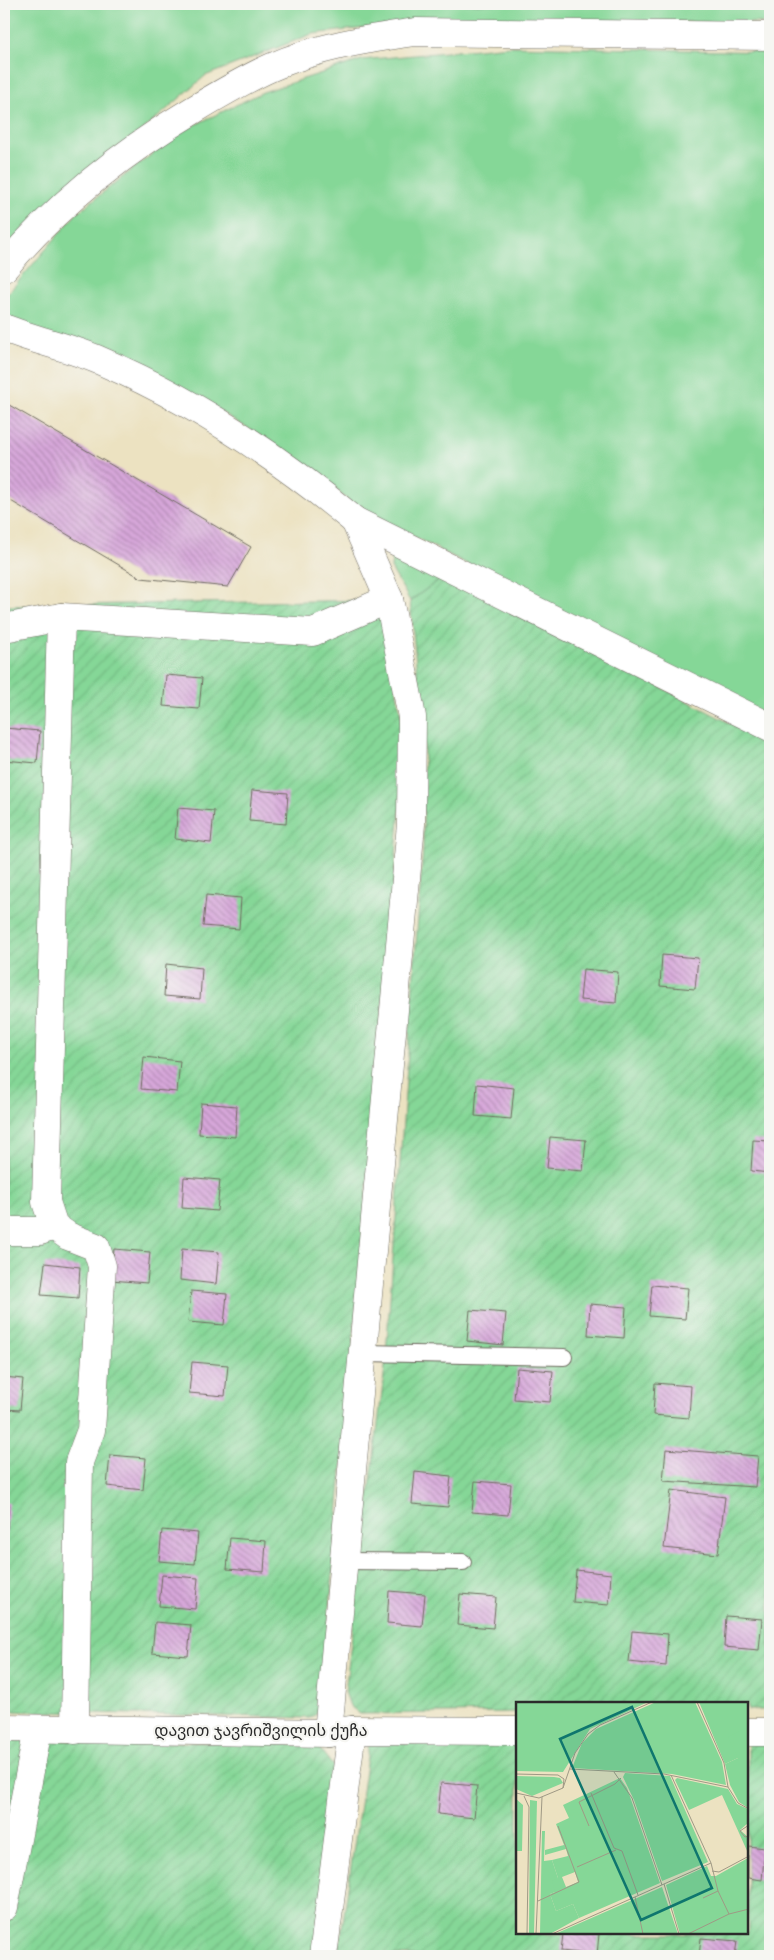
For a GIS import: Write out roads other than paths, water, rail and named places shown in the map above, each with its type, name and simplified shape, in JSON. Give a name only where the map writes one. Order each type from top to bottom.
[{"type":"street","points":[[4,268],[29,238],[77,192],[116,161],[228,90],[273,67],[314,52],[359,40],[415,32],[770,36]]},
{"type":"street","points":[[4,328],[100,360],[160,388],[239,433],[308,481],[355,521],[770,728]]},
{"type":"street","points":[[323,1956],[340,1731],[344,1561],[411,824],[412,717],[389,599],[355,521]]},
{"type":"street","points":[[4,628],[61,617],[314,632],[389,599]]},
{"type":"street","points":[[61,617],[46,1202],[54,1226],[68,1236],[96,1247],[102,1266],[91,1430],[79,1462],[75,1730]]},
{"type":"street","points":[[4,1231],[40,1231],[54,1226]]},
{"type":"street","name":"დავით ჯავრიშვილის ქუჩა","points":[[4,1728],[75,1730],[516,1731]]},
{"type":"street","points":[[4,1907],[38,1729]]},
{"type":"street","points":[[749,1732],[770,1732]]},
{"type":"lane","points":[[363,1353],[564,1357]]},
{"type":"lane","points":[[344,1561],[463,1562]]}]
